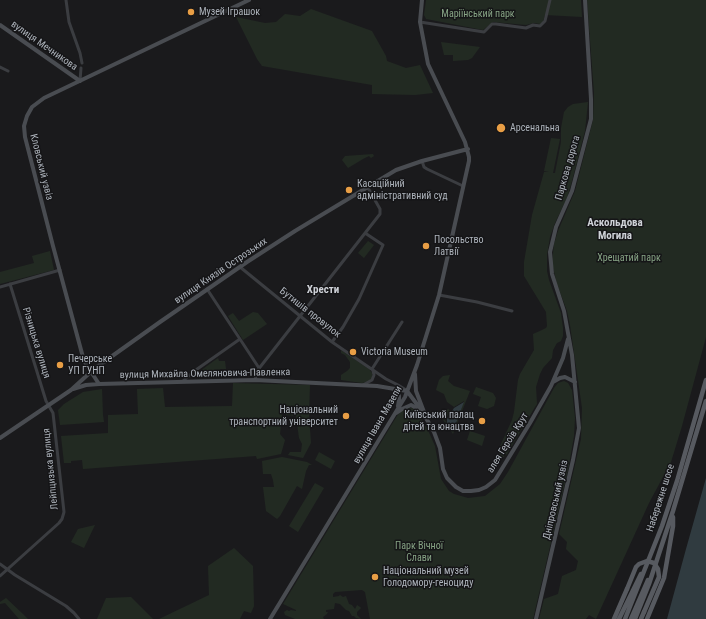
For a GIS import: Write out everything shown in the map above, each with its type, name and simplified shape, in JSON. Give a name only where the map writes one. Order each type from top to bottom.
[{"type":"main road","name":"Кловський узвіз","points":[[90,372],[84,361],[24,132],[27,116],[38,99],[80,81],[249,0]]},
{"type":"main road","points":[[422,0],[420,22],[428,64],[468,149]]},
{"type":"main road","name":"Паркова дорога","points":[[575,382],[569,336],[564,311],[552,274],[550,252],[556,227],[572,191],[591,119],[585,0]]},
{"type":"main road","name":"вулиця Мечникова","points":[[0,25],[80,81]]},
{"type":"main road","name":"вулиця Князів Острозьких","points":[[0,438],[71,390],[90,372],[207,289],[367,186],[396,170],[422,161],[468,149]]},
{"type":"main road","name":"вулиця Івана Мазепи","points":[[270,619],[407,391],[439,295],[469,162],[468,149]]},
{"type":"main road","name":"алея Героїв Крут","points":[[407,391],[427,419],[437,439],[443,469],[447,478],[451,483],[463,491],[475,491],[489,485],[500,473],[551,386],[563,358],[569,336]]},
{"type":"main road","points":[[415,370],[416,391],[427,419]]},
{"type":"main road","points":[[90,372],[98,384]]},
{"type":"main road","points":[[551,386],[554,381],[562,377],[569,378],[575,382]]},
{"type":"main road","name":"вулиця Михайла Омеляновича-Павленка","points":[[71,390],[98,384],[255,380],[363,385],[388,387],[407,391]]},
{"type":"main road","name":"Набережне шосе","points":[[625,619],[648,565],[662,526],[677,481],[706,380]]},
{"type":"main road","name":"Дніпровський узвіз","points":[[536,619],[578,436],[575,382]]},
{"type":"main road","points":[[388,387],[394,390],[399,396],[394,414]]},
{"type":"main road","name":"Набережне шосе","points":[[635,619],[673,511],[706,401]]},
{"type":"main road","points":[[394,414],[410,405],[422,411]]},
{"type":"main road","points":[[647,619],[664,578],[673,526],[673,511]]},
{"type":"main road","points":[[614,619],[636,567],[646,561],[654,563],[658,569],[659,577],[641,619]]},
{"type":"main road","points":[[619,619],[637,581],[648,565]]},
{"type":"main road","name":"Набережне шосе","points":[[631,619],[653,570]]},
{"type":"street","points":[[66,0],[69,22],[82,63]]},
{"type":"street","points":[[420,22],[484,32],[492,24],[526,28],[533,25],[540,26],[545,21],[550,0]]},
{"type":"street","points":[[0,67],[8,71]]},
{"type":"street","points":[[80,81],[81,68]]},
{"type":"street","points":[[422,161],[424,167],[427,169],[463,186]]},
{"type":"street","points":[[255,380],[255,375],[259,368],[380,214],[380,209],[367,186]]},
{"type":"street","points":[[332,342],[343,327],[359,299],[383,245],[365,233]]},
{"type":"street","name":"Бутишів провулок","points":[[240,267],[332,342],[386,379],[407,391]]},
{"type":"street","points":[[0,287],[60,270]]},
{"type":"street","name":"Різницька вулиця","points":[[10,284],[48,405]]},
{"type":"street","points":[[207,289],[259,368]]},
{"type":"street","points":[[439,295],[477,302],[512,311]]},
{"type":"street","points":[[363,385],[371,382],[374,378],[372,369],[402,322]]},
{"type":"street","points":[[183,381],[193,372],[240,339]]},
{"type":"street","name":"Лейпцизька вулиця","points":[[0,576],[59,523],[64,513],[53,413],[48,405]]},
{"type":"street","points":[[0,564],[7,570],[66,606],[79,619]]},
{"type":"green space","name":"Маріїнський парк","points":[[426,0],[581,0],[582,17],[545,15],[543,22],[540,24],[534,23],[526,25],[493,22],[483,30],[426,19],[424,15]]},
{"type":"green space","name":"Хрещатий парк","points":[[587,0],[706,0],[706,337],[671,462],[649,503],[596,619],[589,615],[586,619],[539,619],[544,599],[558,594],[562,576],[576,570],[578,561],[566,549],[567,542],[559,534],[581,439],[582,408],[570,325],[552,263],[554,244],[575,191],[593,120],[594,93]]},
{"type":"green space","points":[[311,9],[372,31],[386,56],[387,61],[406,68],[420,65],[433,93],[415,95],[372,94],[372,85],[262,66],[236,17],[265,23],[276,22],[285,14],[300,16]]},
{"type":"green space","points":[[441,42],[480,47],[472,58],[468,60],[453,61],[453,55],[444,55]]},
{"type":"green space","points":[[588,102],[585,131],[572,181],[567,198],[550,237],[547,255],[547,271],[561,313],[563,336],[561,341],[557,343],[553,350],[552,358],[540,374],[536,387],[537,404],[507,454],[499,461],[500,446],[514,412],[518,380],[534,350],[533,334],[546,328],[547,326],[546,312],[524,276],[524,262],[532,215],[544,172],[549,172],[544,171],[551,138],[560,139],[553,173],[555,173],[561,142],[561,128],[564,112],[573,104]]},
{"type":"green space","points":[[373,154],[374,156],[371,158],[369,156],[348,168],[342,160],[345,156]]},
{"type":"green space","points":[[368,241],[374,245],[364,258],[358,253]]},
{"type":"green space","points":[[50,251],[54,270],[0,284],[0,272],[34,263],[32,256]]},
{"type":"green space","points":[[253,312],[258,313],[267,324],[243,340],[228,316],[233,313],[239,321]]},
{"type":"green space","points":[[341,350],[369,369],[372,373],[372,378],[368,382],[362,383],[341,380],[341,375],[350,368],[350,362],[345,355],[341,353]]},
{"type":"green space","points":[[218,358],[219,361],[225,361],[226,369],[220,369],[219,373],[201,373],[200,371]]},
{"type":"green space","points":[[450,375],[448,381],[454,386],[470,391],[453,434],[441,417],[448,409],[451,411],[445,420],[453,431],[464,401],[454,407],[447,402],[444,394],[436,390],[439,380],[443,376]]},
{"type":"green space","name":"Парк Вічної Слави","points":[[564,381],[568,383],[572,390],[575,418],[574,436],[568,470],[533,619],[370,619],[365,592],[362,590],[335,592],[333,594],[333,597],[340,595],[343,597],[346,596],[349,604],[355,609],[357,605],[360,607],[361,608],[357,612],[357,615],[361,619],[352,616],[349,611],[340,604],[335,603],[334,609],[326,610],[326,612],[328,612],[323,617],[324,619],[295,619],[285,615],[284,612],[287,610],[296,611],[283,604],[402,410],[408,407],[415,409],[427,428],[435,446],[441,479],[449,491],[468,498],[485,496],[500,484],[554,388],[558,383]]},
{"type":"green space","points":[[233,383],[310,385],[309,415],[311,443],[303,458],[288,455],[290,452],[301,452],[302,444],[299,438],[296,416],[286,415],[283,407],[280,434],[285,440],[281,454],[257,459],[256,456],[83,469],[82,460],[64,463],[61,436],[108,433],[108,415],[138,414],[137,389],[163,388],[165,407],[232,406]]},
{"type":"green space","points":[[476,387],[493,393],[496,398],[494,406],[487,409],[478,406],[481,397],[473,394]]},
{"type":"green space","points":[[102,389],[104,422],[60,425],[58,410],[64,404],[83,392]]},
{"type":"green space","points":[[470,431],[485,436],[482,446],[467,440]]},
{"type":"green space","points":[[319,452],[335,461],[331,469],[315,460]]},
{"type":"green space","points":[[282,457],[307,462],[312,465],[309,465],[306,471],[302,489],[297,486],[277,519],[266,511],[263,487],[274,487],[271,474],[263,474],[262,461]]},
{"type":"green space","points":[[315,483],[324,488],[298,532],[289,526]]},
{"type":"green space","points":[[95,525],[84,548],[71,542],[78,529]]},
{"type":"green space","points":[[234,548],[253,566],[254,606],[251,613],[244,611],[240,619],[159,619],[209,595],[208,566]]},
{"type":"green space","points":[[131,597],[153,619],[97,619],[106,598]]},
{"type":"green space","points":[[6,598],[28,619],[19,619],[5,603],[0,604],[0,602]]},
{"type":"shaded area","points":[[464,402],[453,431],[447,423],[447,419],[454,408]]},
{"type":"shaded area","points":[[706,478],[706,619],[667,619],[686,549]]},
{"type":"place","name":"Музей Іграшок","points":[[191,12]]},
{"type":"place","name":"Арсенальна","points":[[501,128]]},
{"type":"place","name":"Касаційний адміністративний суд","points":[[349,190]]},
{"type":"place","name":"Посольство Латвії","points":[[426,246]]},
{"type":"place","name":"Victoria Museum","points":[[353,352]]},
{"type":"place","name":"Печерське УП ГУНП","points":[[60,365]]},
{"type":"place","name":"Національний транспортний університет","points":[[346,416]]},
{"type":"place","name":"Київський палац дітей та юнацтва","points":[[482,421]]},
{"type":"place","name":"Національний музей Голодомору-геноциду","points":[[375,577]]},
{"type":"district","name":"Аскольдова Могила","points":[[615,229]]},
{"type":"district","name":"Хрести","points":[[323,290]]}]
